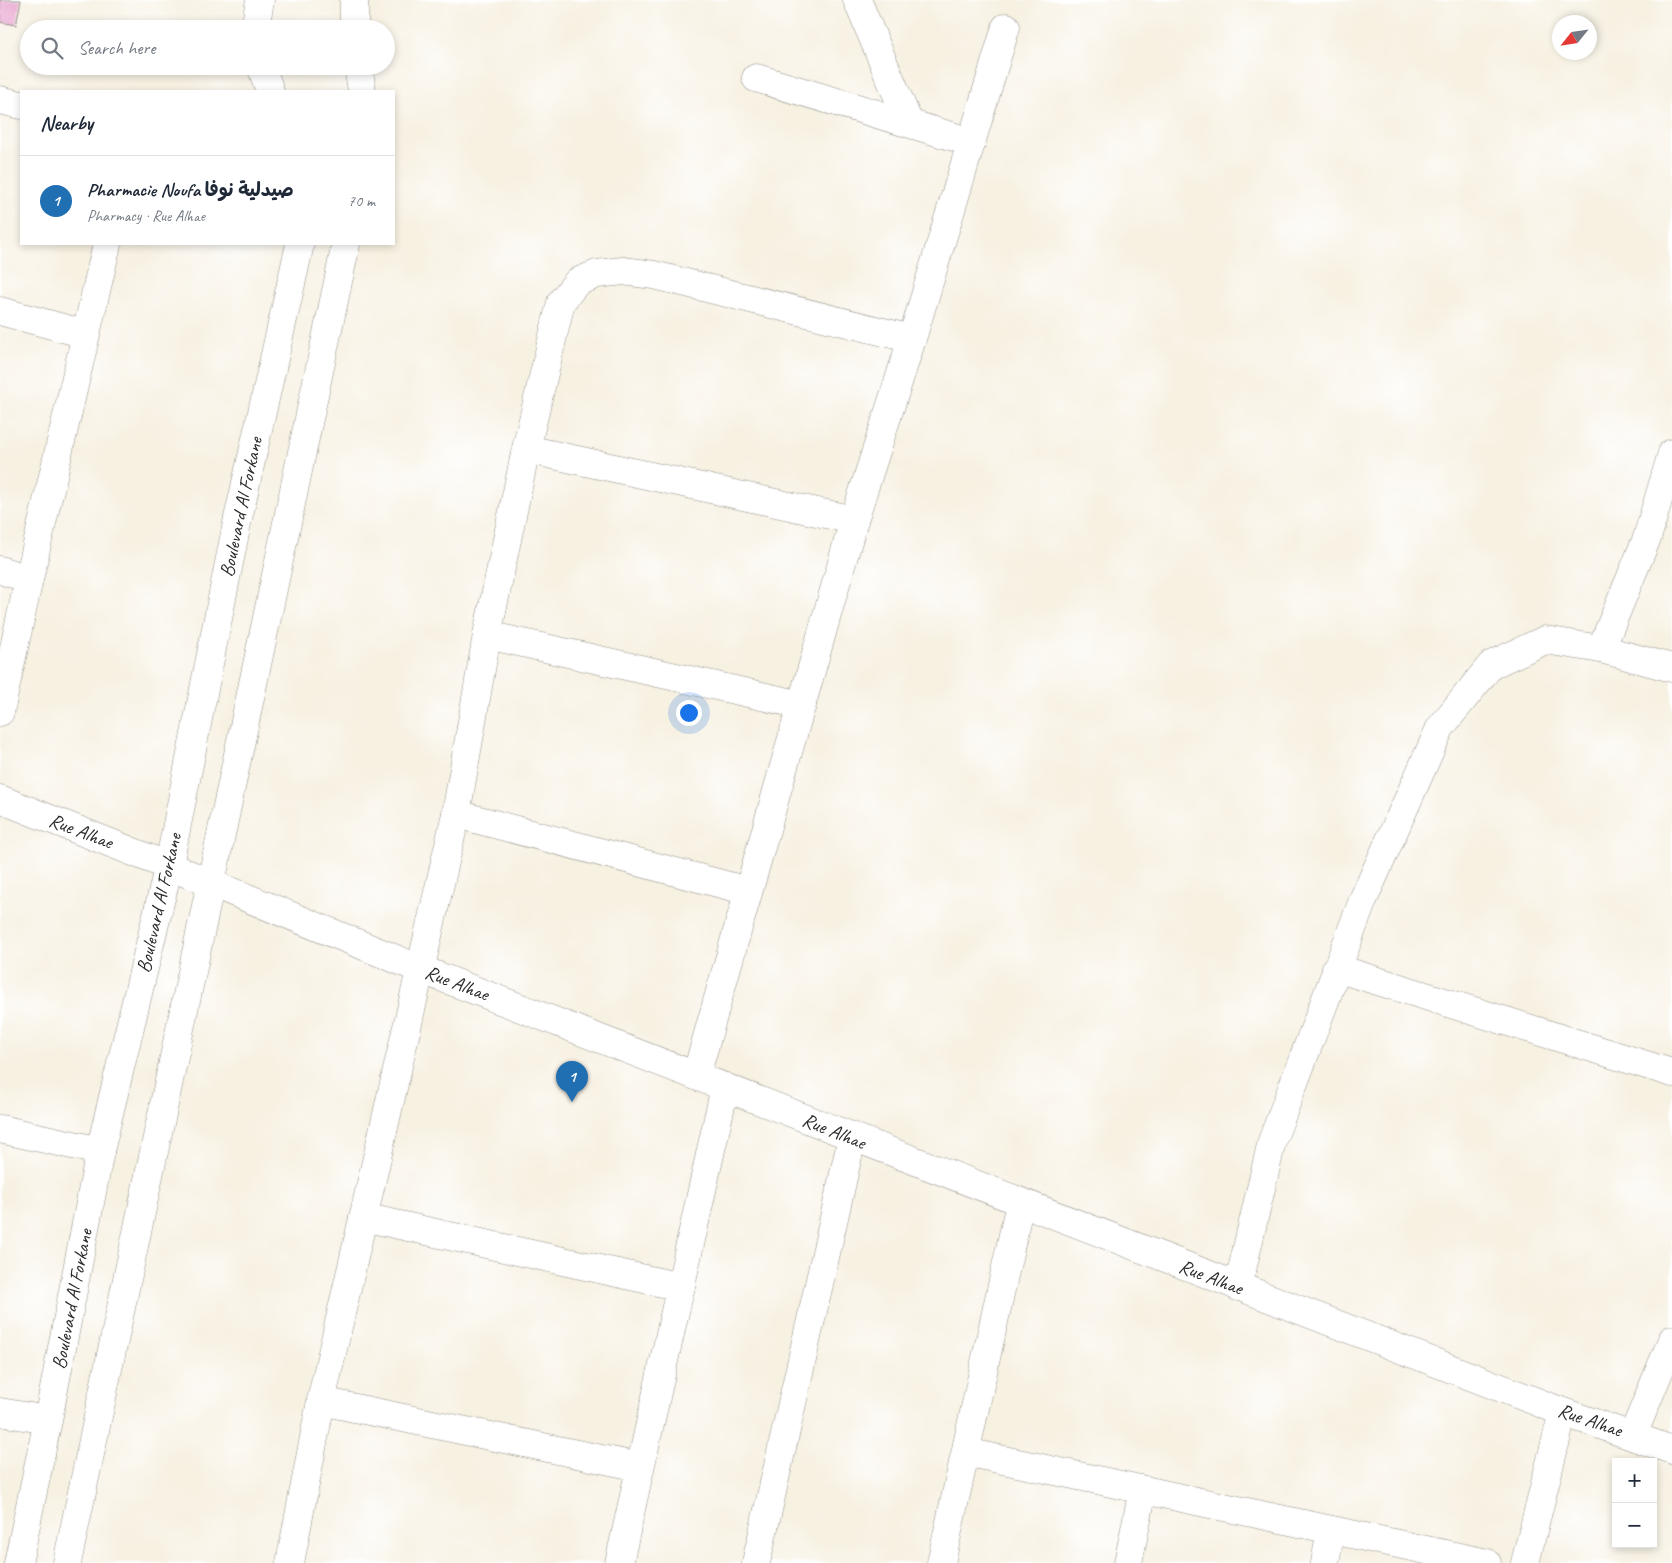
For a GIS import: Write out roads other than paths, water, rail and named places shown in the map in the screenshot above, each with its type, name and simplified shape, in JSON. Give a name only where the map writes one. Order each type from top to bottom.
[{"type":"street","points":[[257,20],[260,0]]},
{"type":"street","points":[[354,0],[354,20]]},
{"type":"street","points":[[857,0],[909,123]]},
{"type":"street","points":[[696,1076],[854,520],[912,339],[1006,27]]},
{"type":"street","points":[[264,75],[270,90]]},
{"type":"street","points":[[359,75],[362,90]]},
{"type":"street","points":[[756,78],[971,142]]},
{"type":"street","points":[[0,100],[20,105]]},
{"type":"street","points":[[0,712],[29,578],[107,245]]},
{"type":"street","name":"Boulevard Al Forkane","points":[[18,1563],[48,1420],[100,1151],[168,866],[237,523],[300,245]]},
{"type":"street","points":[[67,1563],[346,245]]},
{"type":"street","points":[[290,1563],[321,1401],[456,814],[487,635],[526,449],[561,302],[577,282],[597,274],[623,271],[654,275],[912,339]]},
{"type":"street","points":[[0,312],[85,334]]},
{"type":"street","points":[[526,449],[854,520]]},
{"type":"street","points":[[1601,649],[1647,538],[1672,453]]},
{"type":"street","points":[[0,570],[29,578]]},
{"type":"street","points":[[487,635],[802,705]]},
{"type":"street","points":[[1238,1287],[1272,1141],[1362,900],[1440,728],[1491,665],[1545,640],[1601,649],[1672,668]]},
{"type":"street","name":"Rue Alhae","points":[[0,800],[211,883],[420,969],[852,1138],[1563,1412],[1672,1450]]},
{"type":"street","points":[[456,814],[748,891]]},
{"type":"street","points":[[1336,968],[1672,1073]]},
{"type":"street","points":[[619,1563],[725,1087]]},
{"type":"street","points":[[0,1130],[100,1151]]},
{"type":"street","points":[[756,1563],[852,1138]]},
{"type":"street","points":[[941,1563],[1020,1203]]},
{"type":"street","points":[[363,1218],[681,1288]]},
{"type":"street","points":[[1633,1435],[1672,1340]]},
{"type":"street","points":[[321,1401],[640,1468]]},
{"type":"street","points":[[0,1412],[48,1420]]},
{"type":"street","points":[[1524,1563],[1563,1412]]},
{"type":"street","points":[[966,1452],[1487,1563]]},
{"type":"street","points":[[1128,1563],[1143,1490]]},
{"type":"street","points":[[1325,1563],[1331,1530]]},
{"type":"place","name":"Pharmacie Noufa صيدلية نوفا","points":[[572,1102]]}]
